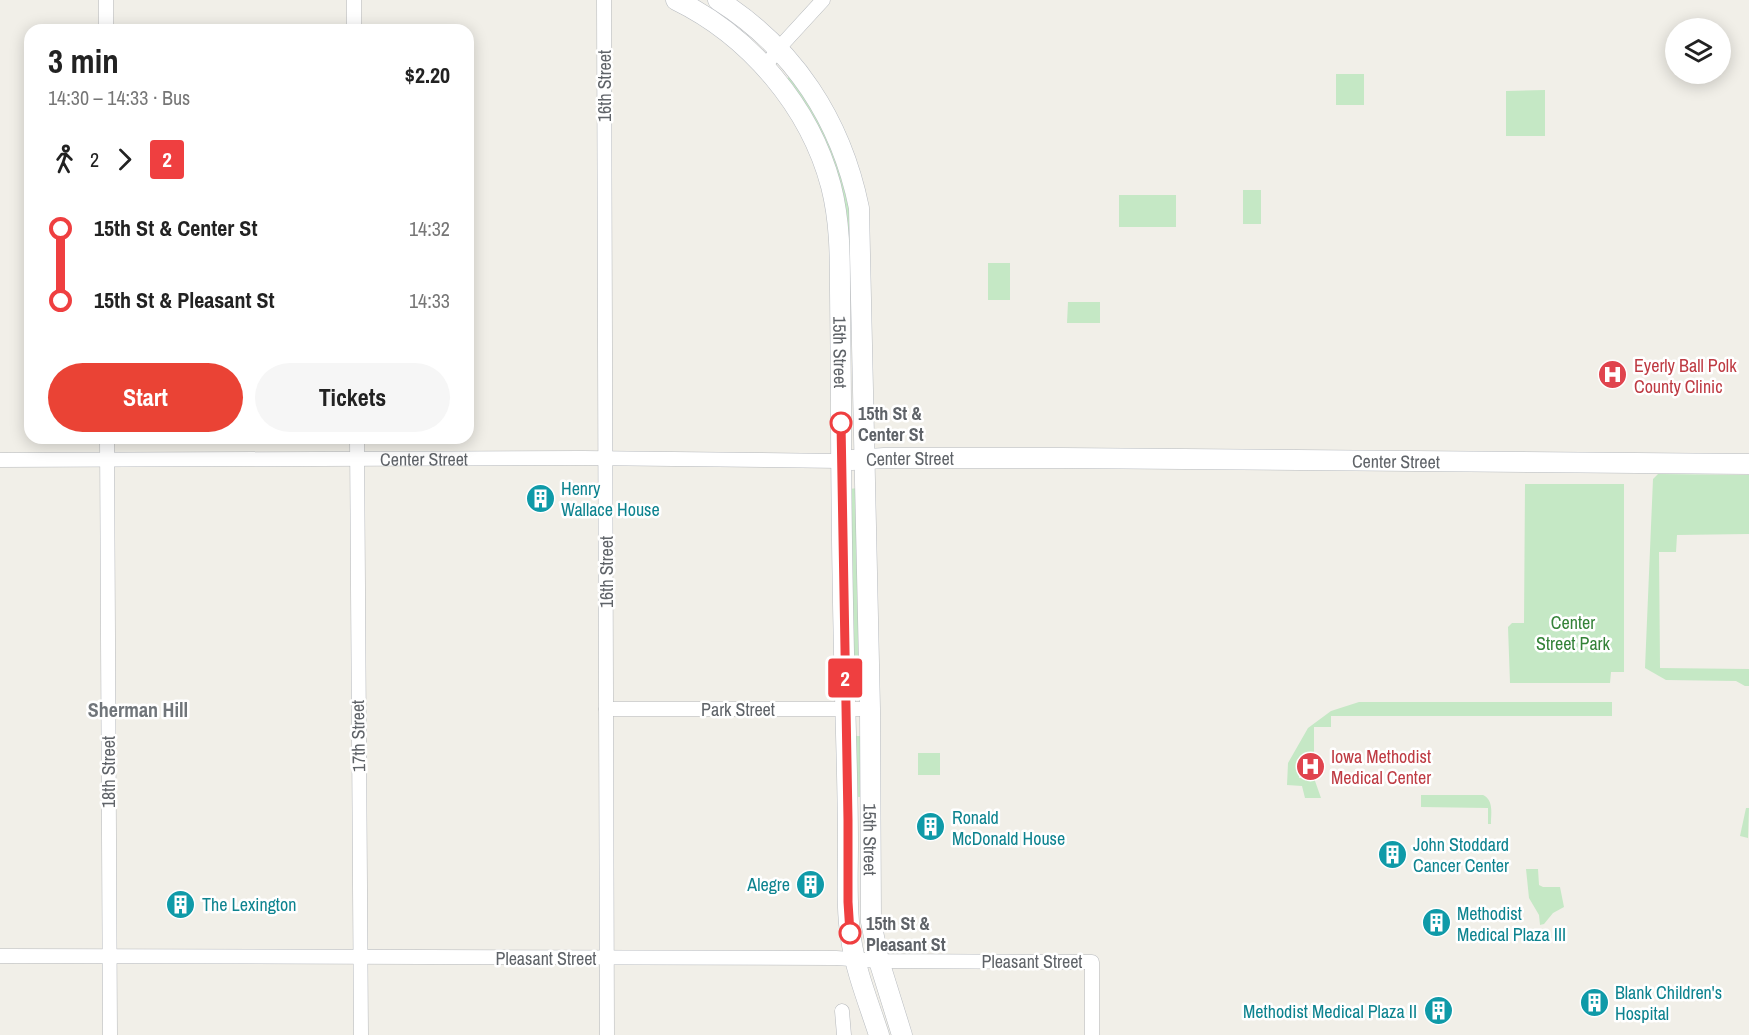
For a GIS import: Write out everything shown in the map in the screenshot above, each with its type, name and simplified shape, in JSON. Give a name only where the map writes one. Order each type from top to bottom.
[{"type":"street","points":[[106,0],[106,24]]},
{"type":"street","points":[[354,0],[354,24]]},
{"type":"street","name":"16th Street","points":[[604,0],[607,1035]]},
{"type":"street","name":"15th Street","points":[[676,0],[732,36],[765,67],[799,112],[811,134],[831,184],[837,213],[840,279],[848,902],[855,960],[879,1035]]},
{"type":"street","name":"15th Street","points":[[718,0],[746,18],[778,49],[808,86],[831,122],[854,180],[860,217],[872,921],[879,961],[902,1035]]},
{"type":"street","points":[[765,67],[778,49],[823,0]]},
{"type":"street","name":"18th Street","points":[[107,444],[110,1035]]},
{"type":"street","name":"17th Street","points":[[357,444],[360,1035]]},
{"type":"street","name":"Center Street","points":[[0,460],[606,458],[841,461],[884,458],[1063,458],[1749,464]]},
{"type":"street","name":"Park Street","points":[[606,709],[870,709]]},
{"type":"street","name":"Pleasant Street","points":[[0,956],[1092,962],[1092,1035]]},
{"type":"street","points":[[842,1011],[844,1035]]},
{"type":"green space","points":[[1336,74],[1364,74],[1364,105],[1336,105]]},
{"type":"green space","points":[[791,75],[820,123],[842,174],[853,235],[854,279],[845,279],[844,237],[783,82]]},
{"type":"green space","points":[[1545,90],[1545,136],[1506,136],[1506,91]]},
{"type":"green space","points":[[1243,190],[1261,190],[1261,224],[1243,224]]},
{"type":"green space","points":[[1119,195],[1176,195],[1176,227],[1119,227]]},
{"type":"green space","points":[[988,263],[1010,263],[1010,300],[988,300]]},
{"type":"green space","points":[[1068,302],[1100,302],[1100,323],[1067,323]]},
{"type":"green space","points":[[1658,474],[1749,475],[1749,534],[1677,535],[1676,552],[1659,552],[1660,668],[1749,669],[1749,686],[1736,681],[1666,680],[1645,668],[1653,479]]},
{"type":"green space","name":"Center Street Park","points":[[1525,484],[1624,484],[1624,672],[1611,672],[1610,683],[1510,683],[1508,627],[1512,623],[1524,623]]},
{"type":"green space","points":[[858,488],[861,683],[852,683],[849,489]]},
{"type":"green space","points":[[1359,702],[1612,702],[1612,716],[1331,716],[1331,727],[1314,727],[1314,758],[1299,758],[1299,778],[1314,778],[1321,798],[1305,798],[1302,786],[1287,785],[1288,763],[1308,728],[1331,711]]},
{"type":"green space","points":[[854,736],[862,736],[862,797],[854,797]]},
{"type":"green space","points":[[918,753],[940,753],[940,775],[918,775]]},
{"type":"green space","points":[[1421,795],[1483,795],[1489,800],[1491,824],[1488,824],[1488,808],[1421,807]]},
{"type":"green space","points":[[1746,808],[1749,808],[1748,838],[1740,836]]},
{"type":"green space","points":[[1526,869],[1538,869],[1539,885],[1560,887],[1564,907],[1553,913],[1544,924],[1540,925],[1539,915],[1529,898]]},
{"type":"bus line","name":"2","points":[[841,423],[850,933]]},
{"type":"place","name":"Eyerly Ball Polk County Clinic","points":[[1613,375]]},
{"type":"place","name":"15th St & Center St","points":[[841,423]]},
{"type":"place","name":"Henry Wallace House","points":[[540,498]]},
{"type":"place","name":"Iowa Methodist Medical Center","points":[[1310,766]]},
{"type":"place","name":"Ronald McDonald House","points":[[931,827]]},
{"type":"place","name":"John Stoddard Cancer Center","points":[[1392,854]]},
{"type":"place","name":"Alegre","points":[[811,884]]},
{"type":"place","name":"The Lexington","points":[[181,904]]},
{"type":"place","name":"Methodist Medical Plaza III","points":[[1436,923]]},
{"type":"place","name":"15th St & Pleasant St","points":[[850,933]]},
{"type":"place","name":"Blank Children's Hospital","points":[[1594,1002]]},
{"type":"place","name":"Methodist Medical Plaza II","points":[[1438,1011]]},
{"type":"district","name":"Sherman Hill","points":[[138,709]]}]
